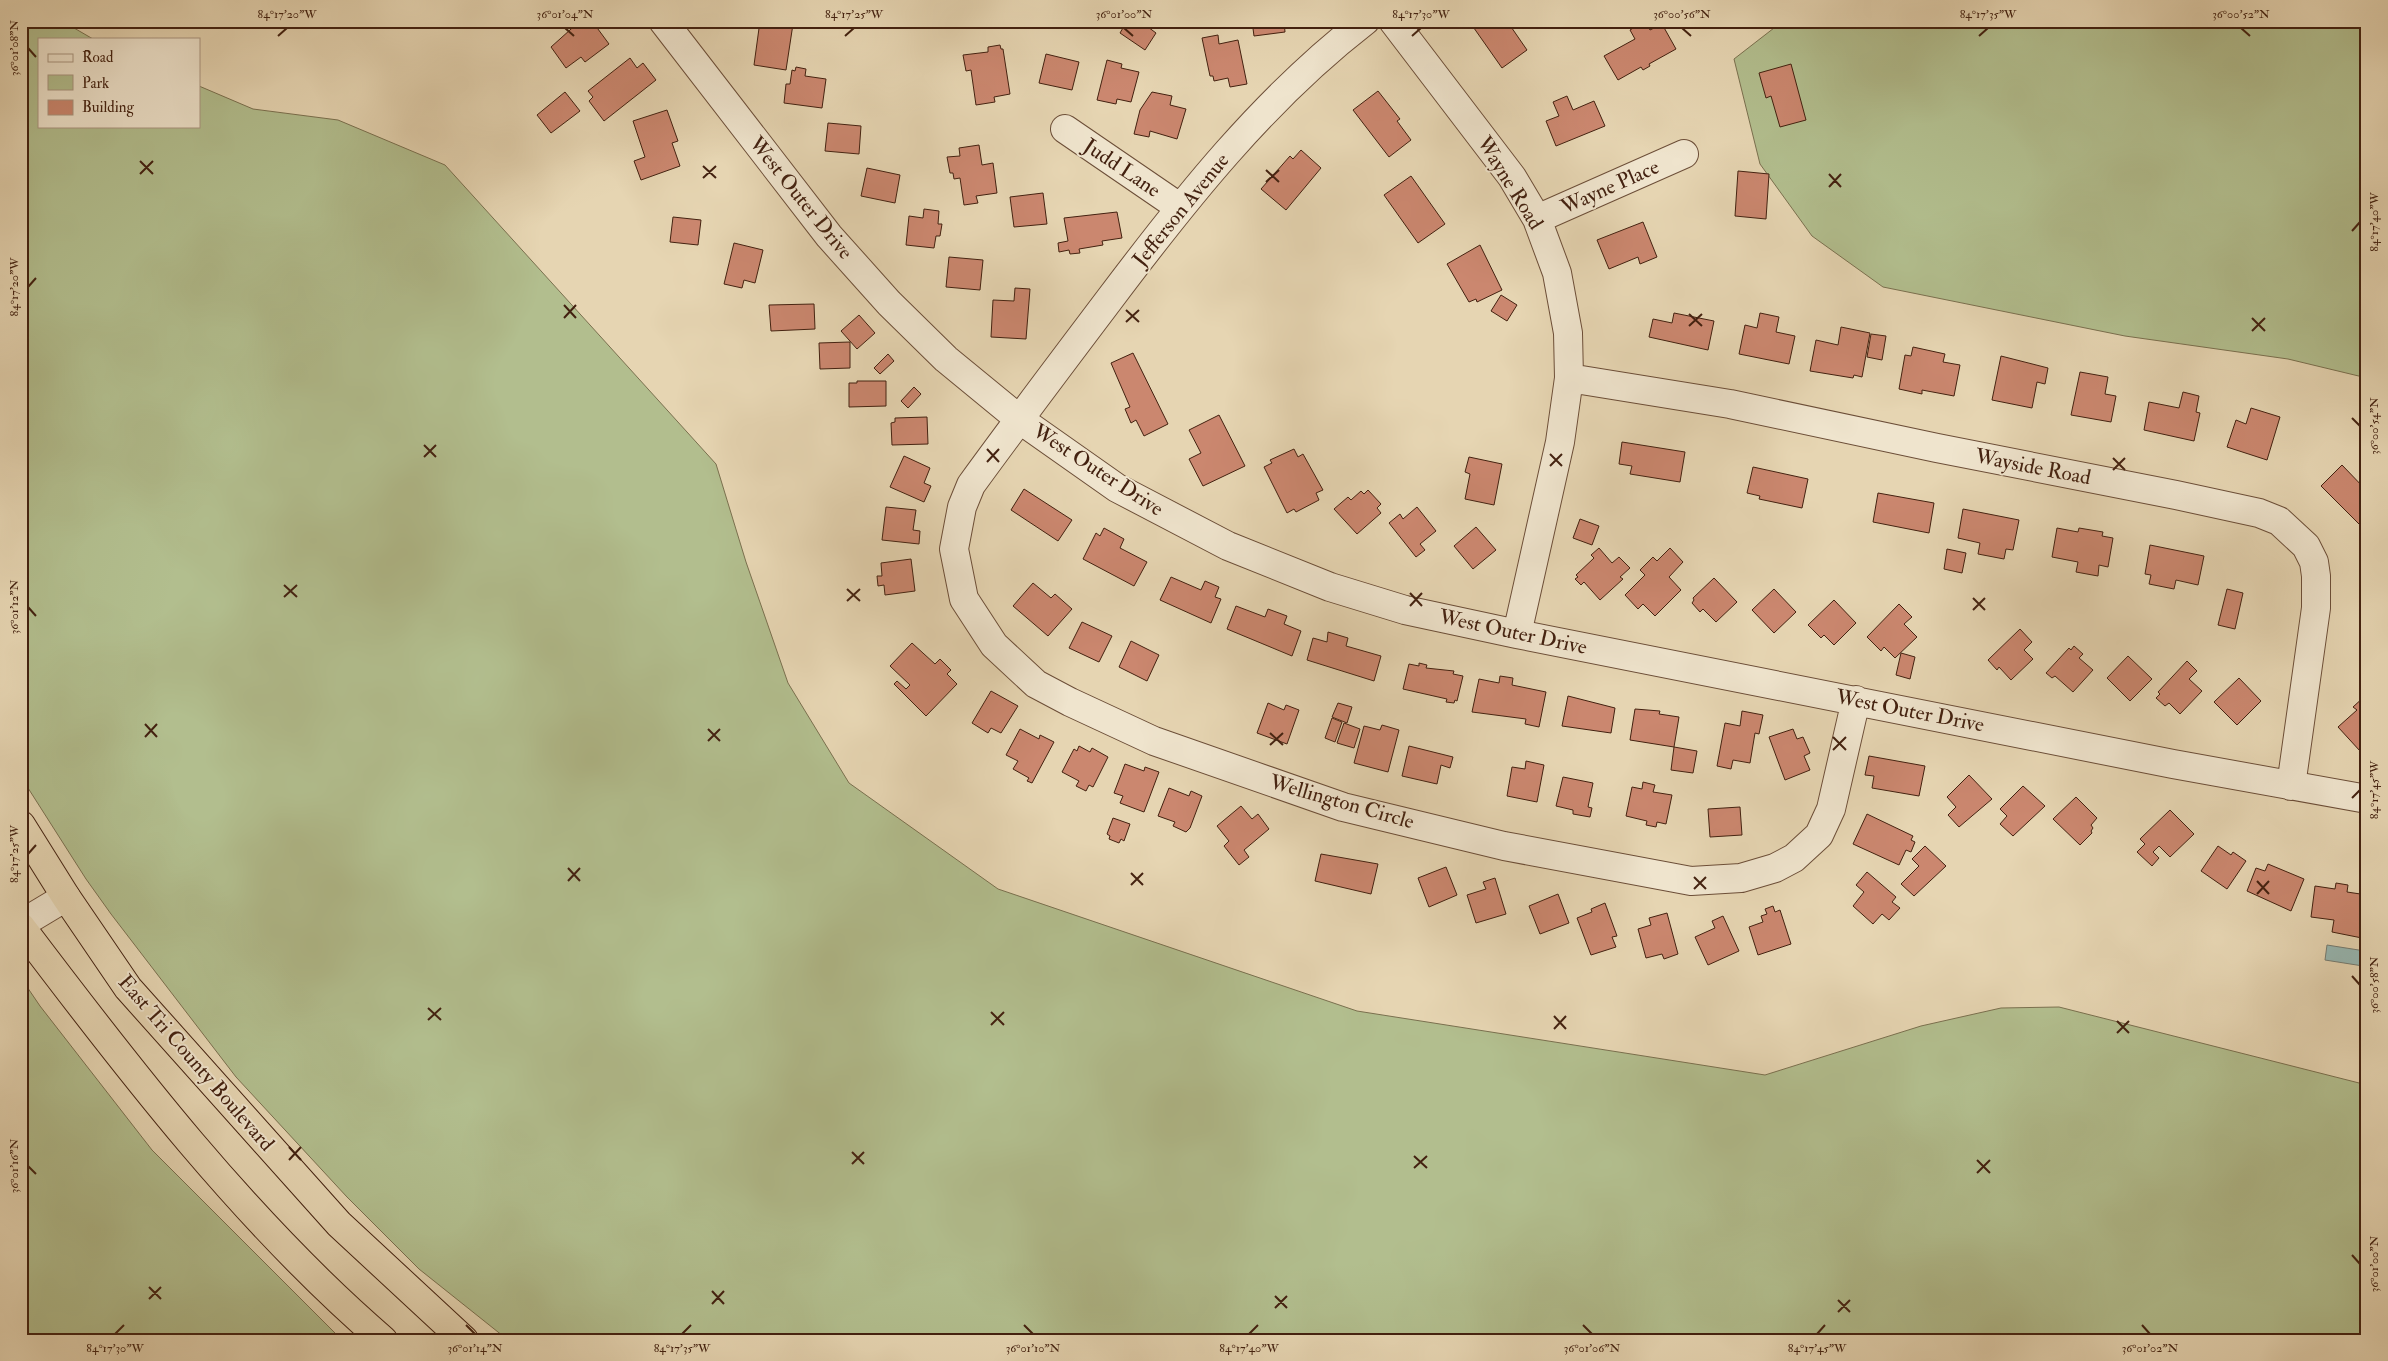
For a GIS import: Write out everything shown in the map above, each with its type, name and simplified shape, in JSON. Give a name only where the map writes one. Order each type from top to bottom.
[{"type":"highway","name":"East Tri County Boulevard","points":[[21,825],[66,897],[128,988],[234,1109],[339,1224],[464,1340]]},
{"type":"highway","points":[[21,925],[115,1051],[250,1208],[347,1309],[383,1340]]},
{"type":"street","name":"West Outer Drive","points":[[663,21],[812,215],[889,303],[946,359],[1019,419],[1117,488],[1211,538],[1330,587],[1406,610],[1517,634],[2291,786],[2367,799]]},
{"type":"street","name":"Jefferson Avenue","points":[[1019,419],[1179,207],[1284,92],[1339,41],[1365,21]]},
{"type":"street","name":"Wayne Road","points":[[1394,21],[1490,147],[1537,219],[1557,273],[1568,333],[1569,378],[1560,442],[1517,634]]},
{"type":"street","name":"Judd Lane","points":[[1065,129],[1179,207]]},
{"type":"street","name":"Wayne Place","points":[[1537,219],[1684,154]]},
{"type":"street","name":"Wayside Road","points":[[1569,378],[1730,404],[1937,448],[2176,495],[2259,513],[2278,522],[2306,546],[2314,562],[2316,576],[2316,608],[2291,786]]},
{"type":"street","name":"Wellington Circle","points":[[1019,419],[971,485],[962,507],[956,530],[954,549],[964,599],[994,644],[1036,684],[1070,702],[1154,741],[1321,800],[1504,846],[1607,866],[1691,881],[1741,878],[1775,868],[1794,858],[1819,835],[1831,809],[1856,700]]},
{"type":"street","points":[[21,925],[66,897]]},
{"type":"green space","points":[[21,21],[62,21],[91,38],[38,38],[38,128],[200,128],[200,86],[253,109],[338,120],[445,165],[716,464],[746,562],[788,683],[849,783],[998,889],[1357,1011],[1765,1075],[1921,1026],[2001,1008],[2059,1007],[2367,1085],[2367,1340],[508,1340],[419,1269],[347,1197],[236,1077],[111,914],[86,879],[21,777]]},
{"type":"green space","points":[[1783,21],[2367,21],[2367,378],[2288,359],[2125,336],[1883,287],[1812,236],[1760,164],[1734,59]]},
{"type":"green space","points":[[21,978],[40,1006],[152,1150],[342,1340],[21,1340]]},
{"type":"water","points":[[2327,945],[2365,951],[2363,966],[2325,960]]},
{"type":"building","points":[[580,21],[592,21],[609,44],[585,62],[581,57],[566,68],[551,47]]},
{"type":"building","points":[[760,21],[793,24],[786,70],[754,65]]},
{"type":"building","points":[[1127,21],[1140,21],[1156,33],[1145,50],[1120,33]]},
{"type":"building","points":[[1252,21],[1284,21],[1285,32],[1254,36]]},
{"type":"building","points":[[1469,21],[1507,21],[1527,50],[1502,68]]},
{"type":"building","points":[[1645,21],[1650,30],[1662,24],[1676,49],[1649,64],[1650,66],[1643,70],[1641,67],[1618,80],[1604,56],[1635,39],[1630,30]]},
{"type":"building","points":[[1218,35],[1219,44],[1238,40],[1247,84],[1230,87],[1228,78],[1214,81],[1213,76],[1210,76],[1202,38]]},
{"type":"building","points":[[1000,45],[1001,49],[1003,49],[1010,94],[994,97],[995,102],[976,105],[971,70],[966,71],[963,55],[988,52],[988,47]]},
{"type":"building","points":[[1046,54],[1079,62],[1072,90],[1039,83]]},
{"type":"building","points":[[630,58],[637,68],[643,63],[656,80],[604,121],[589,101],[593,97],[588,91]]},
{"type":"building","points":[[1107,60],[1122,64],[1121,68],[1139,72],[1131,102],[1117,99],[1116,104],[1097,100]]},
{"type":"building","points":[[1791,64],[1806,120],[1780,127],[1771,96],[1766,98],[1759,73]]},
{"type":"building","points":[[796,67],[806,69],[805,76],[826,79],[822,108],[784,103],[786,84],[790,84],[792,70],[795,71]]},
{"type":"building","points":[[1378,91],[1400,119],[1397,121],[1411,140],[1389,157],[1353,110]]},
{"type":"building","points":[[565,92],[580,111],[551,133],[537,115]]},
{"type":"building","points":[[1152,92],[1172,96],[1170,105],[1186,109],[1177,139],[1150,131],[1149,137],[1134,134],[1140,110]]},
{"type":"building","points":[[1567,96],[1573,110],[1594,101],[1605,126],[1556,146],[1546,121],[1559,116],[1553,102]]},
{"type":"building","points":[[667,110],[678,141],[672,143],[680,166],[641,180],[634,161],[645,157],[633,121]]},
{"type":"building","points":[[828,123],[861,126],[859,154],[825,151]]},
{"type":"building","points":[[979,145],[982,165],[993,163],[997,193],[976,196],[978,203],[964,205],[960,178],[954,179],[953,173],[950,173],[947,157],[960,156],[959,148]]},
{"type":"building","points":[[1301,150],[1321,168],[1286,210],[1261,189],[1290,156],[1293,159]]},
{"type":"building","points":[[867,168],[900,175],[895,203],[861,196]]},
{"type":"building","points":[[1738,171],[1769,174],[1766,219],[1735,216]]},
{"type":"building","points":[[1411,176],[1445,224],[1418,243],[1384,195]]},
{"type":"building","points":[[1043,193],[1047,224],[1014,227],[1010,197]]},
{"type":"building","points":[[924,209],[939,211],[938,224],[942,224],[940,236],[936,236],[934,248],[906,245],[909,216],[923,218]]},
{"type":"building","points":[[1117,212],[1122,238],[1102,241],[1103,245],[1079,249],[1080,253],[1070,254],[1069,250],[1059,252],[1058,243],[1068,241],[1064,218]]},
{"type":"building","points":[[673,217],[701,220],[698,245],[670,242]]},
{"type":"building","points":[[1643,222],[1657,257],[1640,264],[1638,257],[1609,269],[1597,240]]},
{"type":"building","points":[[734,243],[763,250],[755,283],[744,280],[742,288],[724,284]]},
{"type":"building","points":[[1480,245],[1502,290],[1477,302],[1476,299],[1469,302],[1447,264]]},
{"type":"building","points":[[949,257],[983,260],[980,290],[946,287]]},
{"type":"building","points":[[1015,288],[1030,289],[1026,339],[991,337],[993,300],[1014,301]]},
{"type":"building","points":[[1501,295],[1517,305],[1507,321],[1491,311]]},
{"type":"building","points":[[814,304],[815,329],[771,331],[769,305]]},
{"type":"building","points":[[1674,313],[1714,321],[1708,350],[1649,337],[1653,319],[1672,323]]},
{"type":"building","points":[[1760,313],[1779,317],[1776,332],[1795,336],[1789,364],[1739,354],[1745,325],[1757,328]]},
{"type":"building","points":[[859,315],[875,333],[857,349],[841,331]]},
{"type":"building","points":[[1841,327],[1870,333],[1862,377],[1854,375],[1853,378],[1810,371],[1816,340],[1838,345]]},
{"type":"building","points":[[1871,334],[1886,336],[1882,360],[1867,357]]},
{"type":"building","points":[[850,342],[850,368],[820,369],[819,343]]},
{"type":"building","points":[[1913,347],[1945,354],[1943,362],[1960,365],[1954,396],[1922,390],[1922,394],[1899,389],[1905,355],[1911,356]]},
{"type":"building","points":[[1133,353],[1168,424],[1144,436],[1136,420],[1131,423],[1125,409],[1130,407],[1111,363]]},
{"type":"building","points":[[888,354],[894,361],[880,374],[874,368]]},
{"type":"building","points":[[2001,356],[2048,368],[2045,384],[2037,382],[2032,408],[1992,400]]},
{"type":"building","points":[[2080,372],[2108,377],[2105,394],[2116,396],[2111,422],[2071,415]]},
{"type":"building","points":[[857,381],[886,381],[886,406],[849,407],[849,383],[857,383]]},
{"type":"building","points":[[914,387],[921,394],[908,408],[901,401]]},
{"type":"building","points":[[2183,392],[2199,396],[2196,412],[2200,413],[2194,441],[2144,430],[2149,402],[2179,408]]},
{"type":"building","points":[[2251,408],[2280,417],[2267,460],[2227,447],[2236,420],[2246,424]]},
{"type":"building","points":[[1219,415],[1245,466],[1203,486],[1189,459],[1201,453],[1189,430]]},
{"type":"building","points":[[927,417],[928,444],[892,445],[891,423],[895,422],[895,418]]},
{"type":"building","points":[[1622,442],[1685,452],[1680,482],[1630,474],[1632,466],[1619,464]]},
{"type":"building","points":[[1294,449],[1298,457],[1303,454],[1323,490],[1316,493],[1319,500],[1296,512],[1294,509],[1287,513],[1264,467],[1272,463],[1270,460]]},
{"type":"building","points":[[904,456],[930,468],[924,483],[931,486],[924,502],[890,487]]},
{"type":"building","points":[[1469,457],[1502,464],[1494,505],[1465,499],[1470,474],[1465,472]]},
{"type":"building","points":[[2342,465],[2367,491],[2367,521],[2361,526],[2321,486]]},
{"type":"building","points":[[1753,467],[1808,479],[1802,508],[1759,499],[1760,496],[1747,493]]},
{"type":"building","points":[[1024,489],[1072,520],[1058,541],[1011,510]]},
{"type":"building","points":[[1368,490],[1381,504],[1377,508],[1381,513],[1357,534],[1334,509],[1348,497],[1351,500],[1361,491],[1364,494]]},
{"type":"building","points":[[1878,493],[1934,503],[1929,533],[1873,522]]},
{"type":"building","points":[[886,507],[916,510],[913,530],[920,531],[919,544],[882,540]]},
{"type":"building","points":[[1417,507],[1436,531],[1420,544],[1425,550],[1416,557],[1389,523],[1400,514],[1403,519]]},
{"type":"building","points":[[1963,509],[2019,520],[2013,550],[2006,549],[2004,559],[1978,554],[1980,543],[1958,538]]},
{"type":"building","points":[[1580,519],[1599,526],[1592,545],[1573,538]]},
{"type":"building","points":[[1476,527],[1496,550],[1473,569],[1454,546]]},
{"type":"building","points":[[1104,528],[1124,539],[1120,548],[1147,562],[1134,586],[1083,559],[1096,533],[1100,536]]},
{"type":"building","points":[[2057,528],[2078,532],[2079,528],[2103,532],[2102,536],[2113,538],[2108,567],[2099,565],[2098,576],[2076,572],[2078,562],[2052,557]]},
{"type":"building","points":[[2150,545],[2204,556],[2198,585],[2176,580],[2174,589],[2149,584],[2151,575],[2145,574]]},
{"type":"building","points":[[1599,548],[1612,563],[1619,557],[1630,568],[1620,577],[1623,579],[1600,600],[1584,582],[1581,585],[1575,579],[1578,577],[1576,575],[1594,558],[1591,555]]},
{"type":"building","points":[[1670,548],[1683,562],[1669,577],[1681,590],[1655,616],[1643,604],[1638,609],[1625,595],[1645,575],[1640,570],[1653,557],[1657,561]]},
{"type":"building","points":[[1947,549],[1966,553],[1962,573],[1944,569]]},
{"type":"building","points":[[911,559],[915,591],[885,595],[884,585],[878,586],[877,576],[882,576],[881,563]]},
{"type":"building","points":[[1171,577],[1201,590],[1205,581],[1219,587],[1215,597],[1221,599],[1211,623],[1160,600]]},
{"type":"building","points":[[1714,578],[1737,602],[1716,622],[1703,609],[1700,612],[1692,603],[1693,598]]},
{"type":"building","points":[[1033,583],[1051,598],[1055,594],[1072,609],[1048,636],[1013,606]]},
{"type":"building","points":[[1774,589],[1796,612],[1774,633],[1752,610]]},
{"type":"building","points":[[2227,589],[2243,593],[2235,629],[2218,625]]},
{"type":"building","points":[[1834,600],[1856,623],[1834,645],[1824,635],[1821,638],[1808,625]]},
{"type":"building","points":[[1899,604],[1912,617],[1904,624],[1917,637],[1895,658],[1884,647],[1881,651],[1867,637]]},
{"type":"building","points":[[1236,606],[1265,617],[1268,609],[1287,616],[1284,624],[1301,631],[1292,656],[1227,629]]},
{"type":"building","points":[[1082,622],[1112,636],[1099,662],[1069,648]]},
{"type":"building","points":[[2020,629],[2032,642],[2024,650],[2033,659],[2011,680],[1999,667],[1997,670],[1988,660]]},
{"type":"building","points":[[2367,631],[2367,659],[2361,658]]},
{"type":"building","points":[[1328,632],[1348,638],[1346,646],[1381,656],[1374,681],[1307,660],[1313,638],[1327,642]]},
{"type":"building","points":[[1131,641],[1159,655],[1147,681],[1119,667]]},
{"type":"building","points":[[912,643],[935,664],[940,659],[951,670],[947,674],[957,684],[926,716],[894,684],[897,681],[906,689],[910,685],[890,666]]},
{"type":"building","points":[[2074,646],[2083,654],[2079,658],[2093,670],[2073,692],[2055,676],[2052,678],[2046,673],[2069,648],[2071,650]]},
{"type":"building","points":[[1901,653],[1915,657],[1910,679],[1896,675]]},
{"type":"building","points":[[2128,656],[2152,679],[2130,701],[2107,678]]},
{"type":"building","points":[[2187,661],[2197,671],[2189,679],[2202,691],[2180,714],[2169,703],[2165,706],[2156,698],[2160,694],[2158,692]]},
{"type":"building","points":[[1419,663],[1427,665],[1426,668],[1454,671],[1453,674],[1463,676],[1457,701],[1455,700],[1454,703],[1446,702],[1447,699],[1403,689],[1409,664],[1419,666]]},
{"type":"building","points":[[1500,676],[1513,678],[1512,685],[1546,692],[1539,727],[1525,724],[1526,719],[1472,712],[1479,679],[1499,683]]},
{"type":"building","points":[[2239,678],[2261,701],[2237,725],[2214,702]]},
{"type":"building","points":[[991,691],[1018,706],[1001,733],[991,728],[988,733],[972,723]]},
{"type":"building","points":[[1568,696],[1615,708],[1611,733],[1562,726]]},
{"type":"building","points":[[2365,696],[2367,698],[2367,745],[2360,751],[2338,727],[2357,710],[2353,707]]},
{"type":"building","points":[[1268,703],[1284,710],[1286,705],[1299,710],[1287,744],[1257,733]]},
{"type":"building","points":[[1338,703],[1352,707],[1347,723],[1332,717]]},
{"type":"building","points":[[1635,709],[1660,711],[1659,714],[1679,717],[1674,747],[1630,740]]},
{"type":"building","points":[[1742,711],[1763,715],[1759,734],[1755,733],[1750,763],[1733,760],[1731,769],[1717,766],[1725,723],[1740,726]]},
{"type":"building","points":[[1332,718],[1342,722],[1335,742],[1325,738]]},
{"type":"building","points":[[1344,723],[1360,729],[1354,748],[1337,743]]},
{"type":"building","points":[[1382,725],[1399,730],[1388,772],[1354,763],[1364,726],[1380,730]]},
{"type":"building","points":[[1020,729],[1039,739],[1040,735],[1054,742],[1032,783],[1027,781],[1029,778],[1013,769],[1018,761],[1006,755]]},
{"type":"building","points":[[1793,729],[1797,739],[1803,737],[1810,753],[1804,756],[1810,770],[1785,780],[1769,737]]},
{"type":"building","points":[[1079,746],[1090,752],[1092,748],[1108,757],[1093,787],[1089,785],[1086,791],[1076,786],[1079,781],[1062,772],[1074,749],[1077,751]]},
{"type":"building","points":[[1409,746],[1453,757],[1450,768],[1441,765],[1437,784],[1402,776]]},
{"type":"building","points":[[1674,747],[1697,751],[1693,773],[1671,770]]},
{"type":"building","points":[[1869,756],[1925,766],[1919,796],[1872,788],[1874,776],[1865,775]]},
{"type":"building","points":[[1526,761],[1544,765],[1537,802],[1507,796],[1512,767],[1525,769]]},
{"type":"building","points":[[1125,764],[1144,771],[1145,767],[1159,772],[1144,812],[1120,803],[1123,796],[1114,793]]},
{"type":"building","points":[[1969,775],[1992,799],[1959,827],[1948,815],[1956,807],[1947,797]]},
{"type":"building","points":[[1563,777],[1593,783],[1588,807],[1592,808],[1590,817],[1573,814],[1573,810],[1556,806]]},
{"type":"building","points":[[1643,782],[1655,785],[1653,792],[1672,795],[1666,824],[1657,822],[1656,827],[1646,825],[1647,821],[1626,816],[1632,787],[1642,789]]},
{"type":"building","points":[[2023,786],[2045,806],[2013,836],[2000,824],[2007,816],[2000,809]]},
{"type":"building","points":[[1169,788],[1189,796],[1191,791],[1202,796],[1190,828],[1186,832],[1173,826],[1175,822],[1158,816]]},
{"type":"building","points":[[2076,797],[2097,818],[2091,825],[2093,828],[2092,833],[2080,845],[2053,819]]},
{"type":"building","points":[[1241,806],[1252,819],[1258,814],[1269,829],[1244,850],[1249,857],[1239,865],[1224,846],[1229,841],[1217,826]]},
{"type":"building","points":[[1740,807],[1742,835],[1710,837],[1708,809]]},
{"type":"building","points":[[2170,810],[2194,834],[2170,857],[2159,846],[2153,852],[2159,858],[2152,866],[2137,852],[2145,844],[2140,839]]},
{"type":"building","points":[[1867,814],[1913,836],[1911,840],[1915,842],[1911,852],[1906,850],[1899,865],[1853,844]]},
{"type":"building","points":[[1113,818],[1130,824],[1124,841],[1121,839],[1119,843],[1109,839],[1110,836],[1107,834]]},
{"type":"building","points":[[1925,846],[1946,866],[1914,896],[1901,884],[1919,866],[1912,859]]},
{"type":"building","points":[[2218,846],[2231,855],[2233,852],[2246,861],[2227,889],[2201,871]]},
{"type":"building","points":[[1321,854],[1378,864],[1371,894],[1315,881]]},
{"type":"building","points":[[2268,864],[2304,879],[2291,911],[2247,891],[2256,868],[2265,871]]},
{"type":"building","points":[[1446,867],[1457,895],[1429,907],[1418,878]]},
{"type":"building","points":[[1867,872],[1896,897],[1892,902],[1900,908],[1889,920],[1882,914],[1873,924],[1853,906],[1864,892],[1856,885]]},
{"type":"building","points":[[1495,878],[1506,914],[1476,923],[1467,895],[1486,889],[1483,882]]},
{"type":"building","points":[[2336,883],[2348,885],[2347,892],[2367,895],[2367,939],[2332,932],[2334,920],[2311,917],[2315,886],[2335,889]]},
{"type":"building","points":[[1558,894],[1569,923],[1540,934],[1529,906]]},
{"type":"building","points":[[1605,903],[1617,936],[1612,937],[1616,947],[1591,955],[1577,918],[1592,912],[1591,909]]},
{"type":"building","points":[[1773,906],[1775,912],[1780,910],[1791,944],[1758,955],[1749,927],[1763,922],[1761,916],[1767,914],[1765,909]]},
{"type":"building","points":[[1667,913],[1678,954],[1664,959],[1662,954],[1646,958],[1638,929],[1651,925],[1649,918]]},
{"type":"building","points":[[1723,916],[1739,951],[1708,965],[1695,937],[1715,928],[1712,921]]}]
